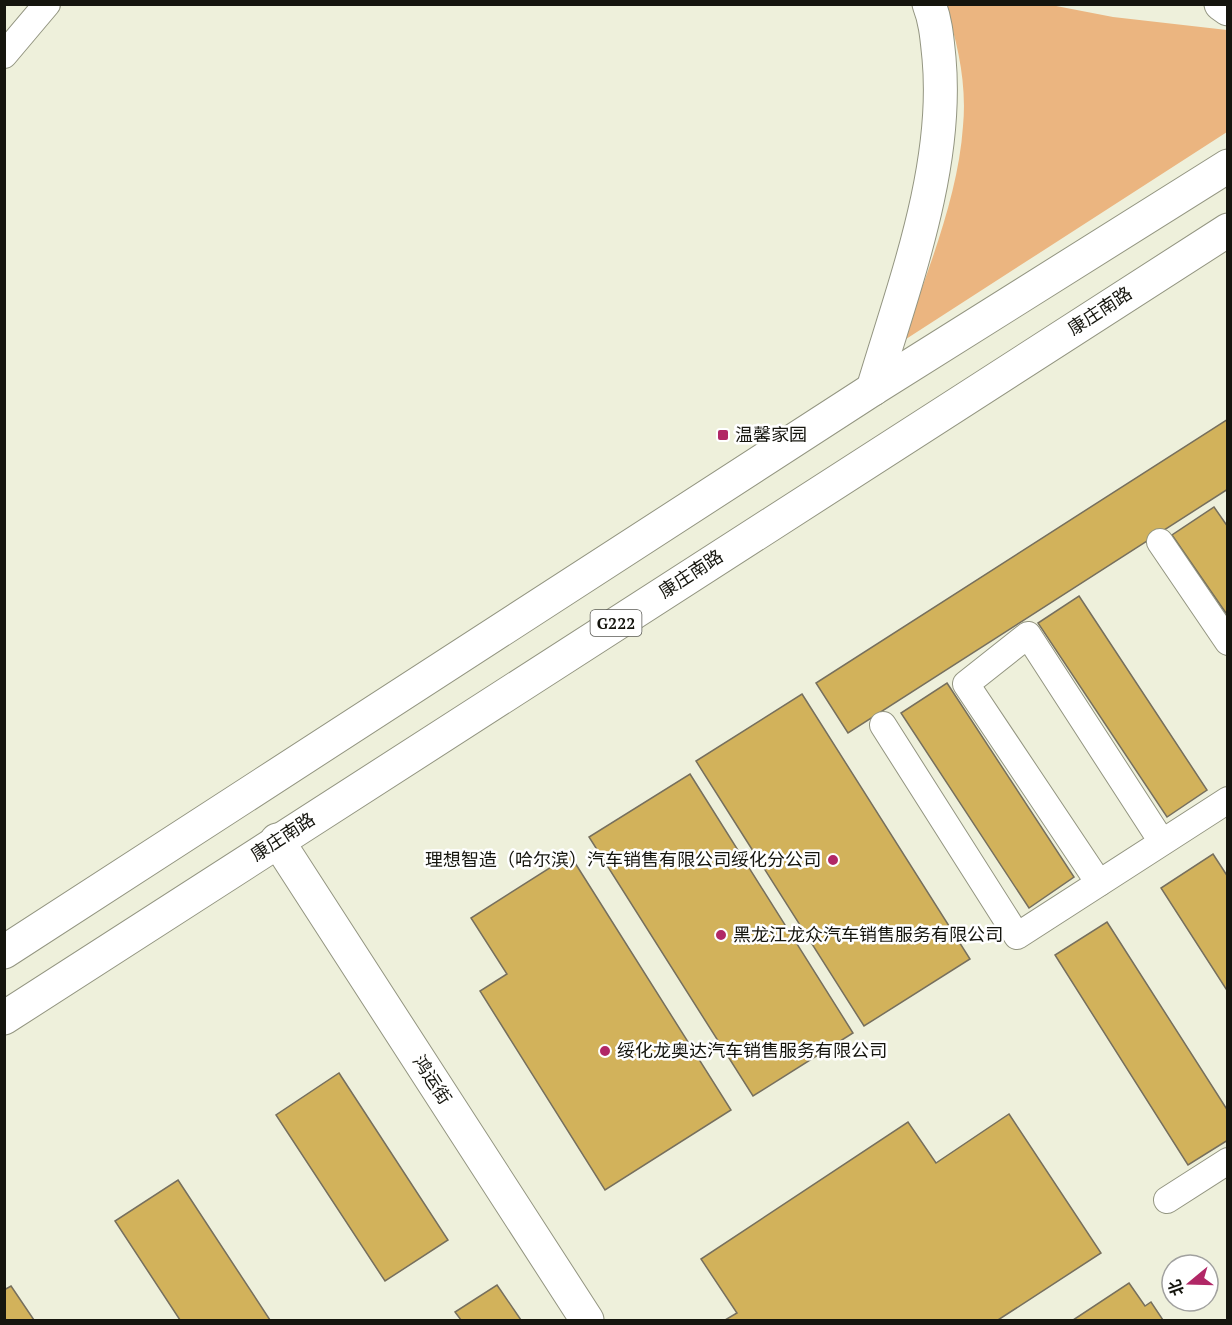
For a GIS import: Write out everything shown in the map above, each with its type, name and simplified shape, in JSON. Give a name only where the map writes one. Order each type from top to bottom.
[{"type":"main road","points":[[873,389],[914,252],[937,156],[942,88],[936,22],[929,4]]},
{"type":"main road","points":[[1221,4],[1227,9]]},
{"type":"main road","points":[[4,952],[873,389],[1216,174],[1227,159]]},
{"type":"main road","name":"康庄南路","points":[[4,1018],[1227,230]]},
{"type":"main road","name":"鸿运街","points":[[278,840],[587,1320]]},
{"type":"street","points":[[4,55],[47,4]]},
{"type":"street","points":[[1160,542],[1227,642]]},
{"type":"street","points":[[1099,883],[966,684],[1028,635],[1162,842]]},
{"type":"street","points":[[883,725],[1017,936],[1227,800]]},
{"type":"street","points":[[1167,1200],[1227,1161]]},
{"type":"shaded area","points":[[945,5],[1051,5],[1113,17],[1227,30],[1227,132],[903,341],[940,235],[960,153],[964,95],[954,34]]},
{"type":"building","points":[[1228,419],[1228,489],[848,733],[816,683]]},
{"type":"building","points":[[1214,507],[1228,527],[1228,616],[1172,535]]},
{"type":"building","points":[[1079,596],[1207,790],[1167,817],[1038,623]]},
{"type":"building","points":[[947,683],[1074,877],[1029,908],[901,713]]},
{"type":"building","name":"理想智造（哈尔滨）汽车销售有限公司绥化分公司","points":[[802,694],[970,959],[864,1026],[696,761]]},
{"type":"building","name":"黑龙江龙众汽车销售服务有限公司","points":[[690,774],[853,1033],[753,1096],[589,837]]},
{"type":"building","points":[[1213,854],[1228,877],[1228,992],[1161,888]]},
{"type":"building","name":"绥化龙奥达汽车销售服务有限公司","points":[[570,855],[731,1110],[605,1190],[480,991],[507,974],[471,918]]},
{"type":"building","points":[[1107,922],[1228,1111],[1228,1140],[1188,1165],[1055,955]]},
{"type":"building","points":[[339,1073],[448,1240],[385,1281],[276,1115]]},
{"type":"building","points":[[1009,1114],[1101,1253],[998,1320],[725,1320],[737,1313],[701,1259],[908,1122],[936,1163]]},
{"type":"building","points":[[178,1180],[270,1320],[180,1320],[115,1221]]},
{"type":"building","points":[[1129,1283],[1145,1306],[1151,1302],[1163,1320],[1073,1320]]},
{"type":"building","points":[[497,1285],[521,1320],[461,1320],[455,1312]]},
{"type":"building","points":[[11,1286],[34,1320],[4,1320],[4,1290]]},
{"type":"place","name":"温馨家园","points":[[723,435]]},
{"type":"place","name":"理想智造（哈尔滨）汽车销售有限公司绥化分公司","points":[[833,860]]},
{"type":"place","name":"黑龙江龙众汽车销售服务有限公司","points":[[721,935]]},
{"type":"place","name":"绥化龙奥达汽车销售服务有限公司","points":[[605,1051]]}]
